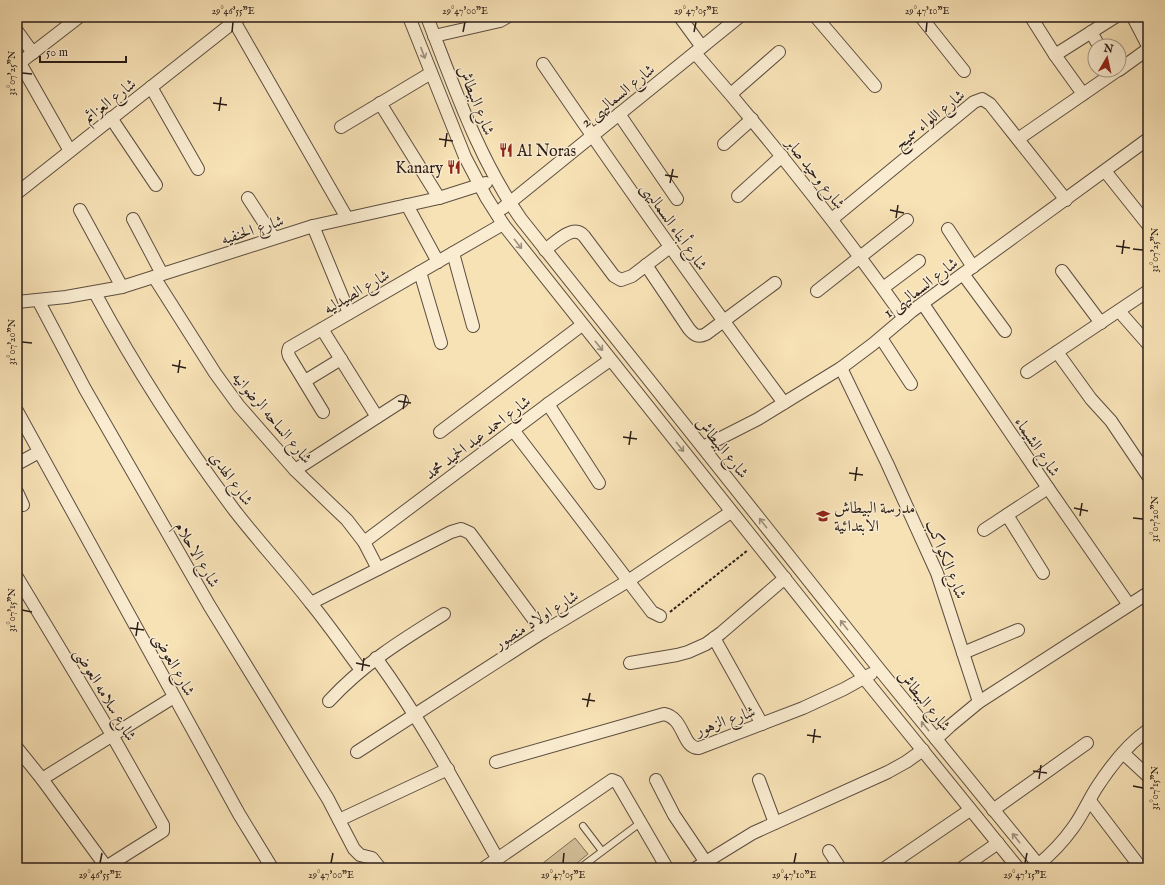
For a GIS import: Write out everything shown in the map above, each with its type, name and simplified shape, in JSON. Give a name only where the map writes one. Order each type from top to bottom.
[{"type":"street","points":[[70,151],[19,64],[79,17]]},
{"type":"street","name":"شارع البيطاش","points":[[409,17],[458,142],[479,185],[503,224],[864,678],[1018,868]]},
{"type":"street","name":"شارع البيطاش","points":[[427,17],[474,135],[510,203],[879,669],[1040,867]]},
{"type":"street","points":[[434,36],[500,21],[507,17]]},
{"type":"street","name":"شارع وحيد صابر","points":[[680,17],[699,50],[731,94],[832,219],[904,318]]},
{"type":"street","name":"شارع السماليهى 2","points":[[496,213],[739,17]]},
{"type":"street","points":[[816,17],[875,86]]},
{"type":"street","points":[[921,17],[964,72]]},
{"type":"street","points":[[1031,17],[1055,55],[1083,94]]},
{"type":"street","points":[[1055,55],[1116,17]]},
{"type":"street","points":[[1134,17],[1148,46]]},
{"type":"street","points":[[237,19],[347,218]]},
{"type":"street","name":"شارع العزائم","points":[[17,193],[237,19]]},
{"type":"street","points":[[17,31],[33,53]]},
{"type":"street","points":[[1091,32],[1094,38]]},
{"type":"street","points":[[1127,63],[1148,49]]},
{"type":"street","points":[[731,94],[779,52]]},
{"type":"street","name":"شارع أبناء السماليهى","points":[[543,64],[723,322],[784,403]]},
{"type":"street","points":[[341,127],[431,73]]},
{"type":"street","points":[[1018,139],[1106,78]]},
{"type":"street","points":[[151,87],[198,169]]},
{"type":"street","name":"شارع اللواء سميح","points":[[832,219],[979,99],[985,100],[990,104],[1066,200]]},
{"type":"street","points":[[380,103],[439,198]]},
{"type":"street","points":[[619,114],[677,199]]},
{"type":"street","points":[[111,118],[156,185]]},
{"type":"street","points":[[724,144],[752,119]]},
{"type":"street","name":"شارع السماليهى 1","points":[[703,447],[731,434],[840,368],[968,270],[1148,139]]},
{"type":"street","points":[[738,196],[782,156]]},
{"type":"street","points":[[1105,171],[1148,225]]},
{"type":"street","name":"شارع الحنفيه","points":[[17,302],[95,293],[122,287],[313,226],[439,198],[496,179]]},
{"type":"street","points":[[248,198],[274,238]]},
{"type":"street","points":[[407,205],[438,262]]},
{"type":"street","points":[[80,210],[122,287]]},
{"type":"street","name":"شارع الساحه الرضوانيه","points":[[133,219],[158,276],[215,373],[240,406],[295,470],[347,520],[364,542],[378,569]]},
{"type":"street","points":[[817,291],[907,220]]},
{"type":"street","name":"شارع الصيدليه","points":[[323,412],[289,356],[288,350],[293,345],[322,328],[503,224]]},
{"type":"street","points":[[313,226],[349,313]]},
{"type":"street","points":[[948,229],[968,270],[1005,331]]},
{"type":"street","points":[[546,250],[570,232],[576,231],[582,233],[612,273],[621,280],[629,278],[670,247]]},
{"type":"street","points":[[453,253],[473,326]]},
{"type":"street","points":[[883,288],[919,261]]},
{"type":"street","points":[[646,265],[693,334],[698,336],[703,335],[723,322],[775,283]]},
{"type":"street","points":[[1062,271],[1101,323]]},
{"type":"street","points":[[420,272],[441,343]]},
{"type":"street","points":[[1027,372],[1148,291]]},
{"type":"street","name":"شارع الهدي","points":[[95,293],[123,344],[154,395],[207,472],[262,544],[311,602],[361,670]]},
{"type":"street","name":"شارع الاحلام","points":[[38,300],[78,378],[197,585],[322,788],[339,820]]},
{"type":"street","name":"شارع الشيماء","points":[[923,304],[1129,605]]},
{"type":"street","points":[[1119,311],[1148,344]]},
{"type":"street","points":[[440,432],[582,325]]},
{"type":"street","points":[[322,328],[377,417]]},
{"type":"street","points":[[881,338],[911,384]]},
{"type":"street","points":[[1056,352],[1091,400],[1111,421],[1148,476]]},
{"type":"street","points":[[305,381],[341,359]]},
{"type":"street","name":"شارع احمد عبد الحميد محمد","points":[[364,542],[548,404],[610,360]]},
{"type":"street","points":[[619,370],[633,360]]},
{"type":"street","name":"شارع الكواكب","points":[[840,368],[888,463],[937,573],[979,702]]},
{"type":"street","points":[[295,470],[402,401]]},
{"type":"street","points":[[548,404],[599,483]]},
{"type":"street","name":"شارع العوضى","points":[[17,411],[239,814],[272,868]]},
{"type":"street","points":[[513,430],[652,612],[660,616]]},
{"type":"street","points":[[17,464],[40,452]]},
{"type":"street","points":[[984,530],[1048,488]]},
{"type":"street","points":[[17,492],[24,505]]},
{"type":"street","name":"شارع اولاد منصور","points":[[357,752],[543,632],[628,581],[732,512]]},
{"type":"street","points":[[1007,515],[1043,573]]},
{"type":"street","points":[[311,602],[451,532],[460,529],[470,534],[543,632]]},
{"type":"street","name":"شارع سلامه العوضى","points":[[17,577],[112,735],[164,829],[107,867]]},
{"type":"street","points":[[630,663],[688,652],[714,638],[785,578]]},
{"type":"street","points":[[936,739],[979,702],[1148,593]]},
{"type":"street","points":[[329,701],[340,689],[376,658],[444,614]]},
{"type":"street","points":[[964,653],[1018,630]]},
{"type":"street","points":[[714,638],[762,724]]},
{"type":"street","points":[[376,658],[415,714],[448,769],[497,858]]},
{"type":"street","name":"شارع الزهور","points":[[496,762],[659,715],[669,715],[677,721],[690,745],[697,748],[824,699],[879,669]]},
{"type":"street","points":[[42,779],[174,697]]},
{"type":"street","points":[[1040,867],[1069,833],[1082,815],[1105,776],[1123,753],[1148,730]]},
{"type":"street","points":[[994,810],[1087,744]]},
{"type":"street","points":[[17,748],[42,779],[107,867]]},
{"type":"street","points":[[656,780],[674,815],[704,866],[734,843],[888,772],[923,750]]},
{"type":"street","points":[[1123,753],[1148,776]]},
{"type":"street","points":[[380,868],[372,858],[357,853],[339,820],[448,769]]},
{"type":"street","points":[[484,868],[610,780],[617,782],[667,868]]},
{"type":"street","points":[[759,780],[775,823]]},
{"type":"street","points":[[1090,801],[1141,868]]},
{"type":"street","points":[[885,868],[970,810]]},
{"type":"street","points":[[962,868],[998,843]]},
{"type":"street","points":[[830,851],[840,868]]},
{"type":"lane","points":[[580,868],[640,823]]},
{"type":"lane","points":[[583,826],[602,852]]},
{"type":"path","points":[[660,616],[668,613],[757,543]]},
{"type":"shaded area","points":[[575,838],[588,854],[571,868],[547,868],[543,863]]},
{"type":"place","name":"Al Noras","points":[[506,150]]},
{"type":"place","name":"Kanary","points":[[454,167]]},
{"type":"place","name":"مدرسة البيطاش الابتدائية","points":[[823,516]]}]
